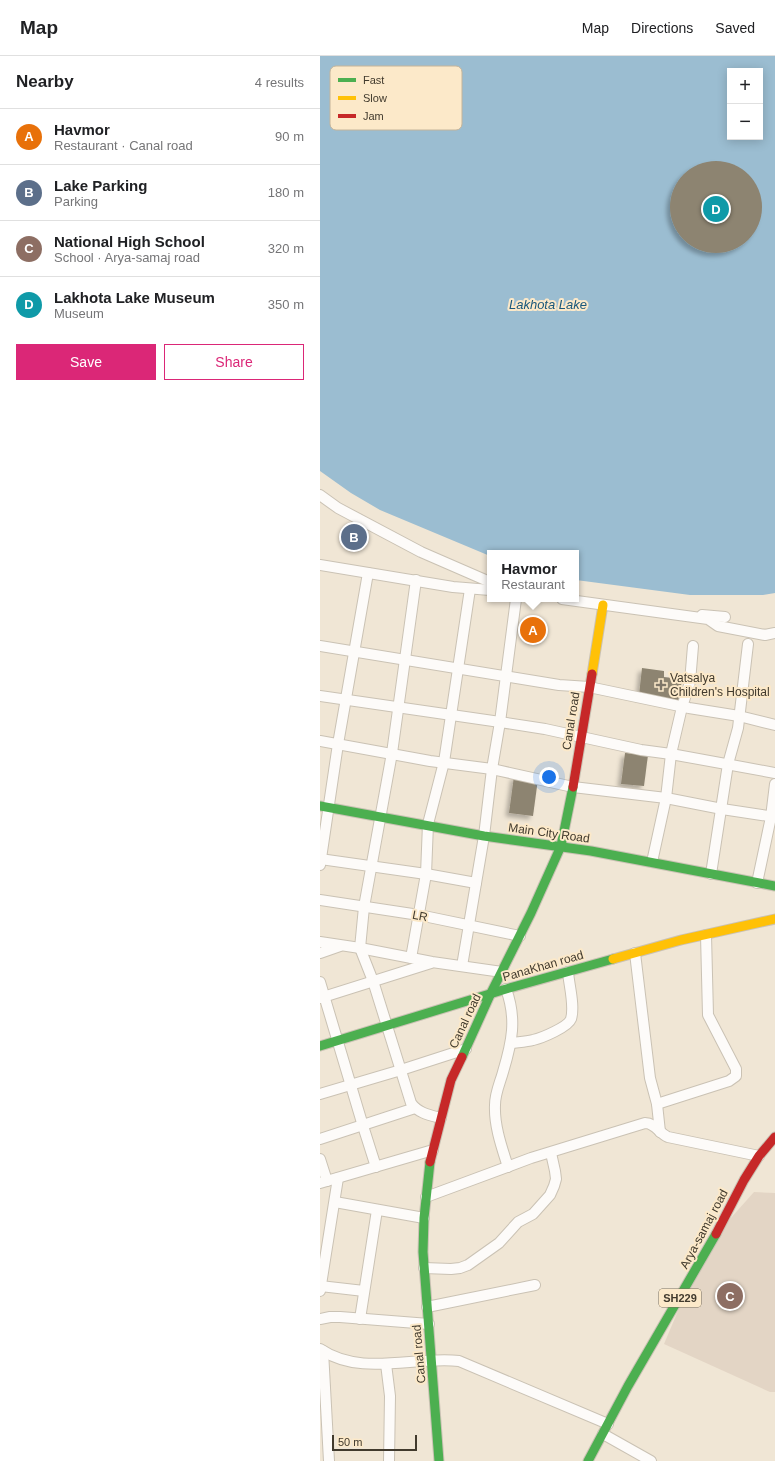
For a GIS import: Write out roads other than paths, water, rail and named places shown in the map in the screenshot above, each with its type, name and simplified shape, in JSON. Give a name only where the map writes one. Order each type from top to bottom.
[{"type":"street","points":[[320,495],[338,508],[421,552],[487,581]]},
{"type":"street","points":[[320,566],[470,589],[487,590]]},
{"type":"street","points":[[368,573],[338,744],[324,807],[320,861],[426,874],[476,883]]},
{"type":"street","points":[[416,580],[399,707],[381,817],[364,907],[360,948],[373,981],[411,1103],[420,1112],[441,1118]]},
{"type":"street","points":[[411,958],[426,874],[428,824],[444,762],[450,714],[470,589]]},
{"type":"street","points":[[579,601],[725,617]]},
{"type":"street","points":[[579,601],[708,619],[718,626],[765,635],[775,634]]},
{"type":"street","points":[[462,966],[484,836],[516,602]]},
{"type":"street","name":"Canal road","points":[[439,1461],[423,1252],[424,1218],[432,1150],[451,1080],[561,846],[573,787],[603,604]]},
{"type":"street","points":[[711,874],[728,764],[739,716],[748,644]]},
{"type":"street","points":[[320,646],[406,659],[506,677],[559,685],[589,687],[682,707],[739,716],[775,725]]},
{"type":"street","points":[[652,862],[666,798],[671,754],[682,707],[690,682],[693,646]]},
{"type":"street","points":[[320,696],[500,722],[641,750],[775,773]]},
{"type":"street","points":[[320,741],[492,769],[573,787],[666,798],[773,817]]},
{"type":"street","points":[[757,883],[773,817],[775,784]]},
{"type":"street","name":"Main City Road","points":[[324,807],[428,824],[484,836],[561,846],[775,886]]},
{"type":"street","name":"LR","points":[[320,900],[419,915],[520,936]]},
{"type":"street","name":"PanaKhan road","points":[[320,1046],[506,988],[681,940],[775,919]]},
{"type":"street","points":[[657,1104],[729,1081],[736,1076],[736,1069],[708,1016],[706,935]]},
{"type":"street","points":[[320,942],[432,962],[502,972]]},
{"type":"street","points":[[320,953],[340,946]]},
{"type":"street","points":[[635,953],[650,1078],[657,1104],[660,1132]]},
{"type":"street","points":[[322,997],[432,962]]},
{"type":"street","points":[[511,1043],[534,1040],[560,1029],[568,1023],[571,1013],[568,972]]},
{"type":"street","points":[[320,982],[322,997],[376,1166]]},
{"type":"street","points":[[506,988],[513,1014],[511,1043],[496,1094],[495,1104],[496,1123],[508,1168]]},
{"type":"street","points":[[320,1094],[466,1049]]},
{"type":"street","points":[[320,1140],[415,1108]]},
{"type":"street","points":[[426,1197],[551,1153],[645,1123],[653,1124],[660,1132],[668,1137],[759,1156]]},
{"type":"street","name":"Arya-samaj road","points":[[588,1461],[628,1386],[695,1272],[744,1180],[759,1156],[775,1137]]},
{"type":"street","points":[[320,1159],[323,1182],[432,1150]]},
{"type":"street","points":[[424,1268],[451,1269],[468,1265],[499,1243],[518,1222],[533,1214],[550,1195],[554,1186],[556,1171],[551,1153]]},
{"type":"street","points":[[338,1178],[320,1288],[364,1291]]},
{"type":"street","points":[[335,1202],[424,1218]]},
{"type":"street","points":[[360,1319],[377,1210]]},
{"type":"street","points":[[427,1307],[535,1285]]},
{"type":"street","points":[[320,1319],[330,1317],[428,1324]]},
{"type":"street","points":[[329,1461],[321,1350],[352,1363],[386,1364],[444,1360],[459,1361],[608,1424]]},
{"type":"street","points":[[386,1364],[390,1396],[390,1461]]},
{"type":"street","points":[[602,1434],[651,1461]]},
{"type":"water","name":"Lakhota Lake","points":[[320,56],[775,56],[775,593],[763,595],[690,595],[579,580],[579,550],[487,550],[487,555],[380,510],[351,493],[320,471]]},
{"type":"place","name":"Lakhota Lake Museum","points":[[716,209]]},
{"type":"place","name":"Lake Parking","points":[[354,537]]},
{"type":"place","name":"Havmor","points":[[533,630]]},
{"type":"place","name":"Vatsalya Children's Hospital","points":[[661,685]]},
{"type":"place","name":"National High School","points":[[730,1296]]}]
